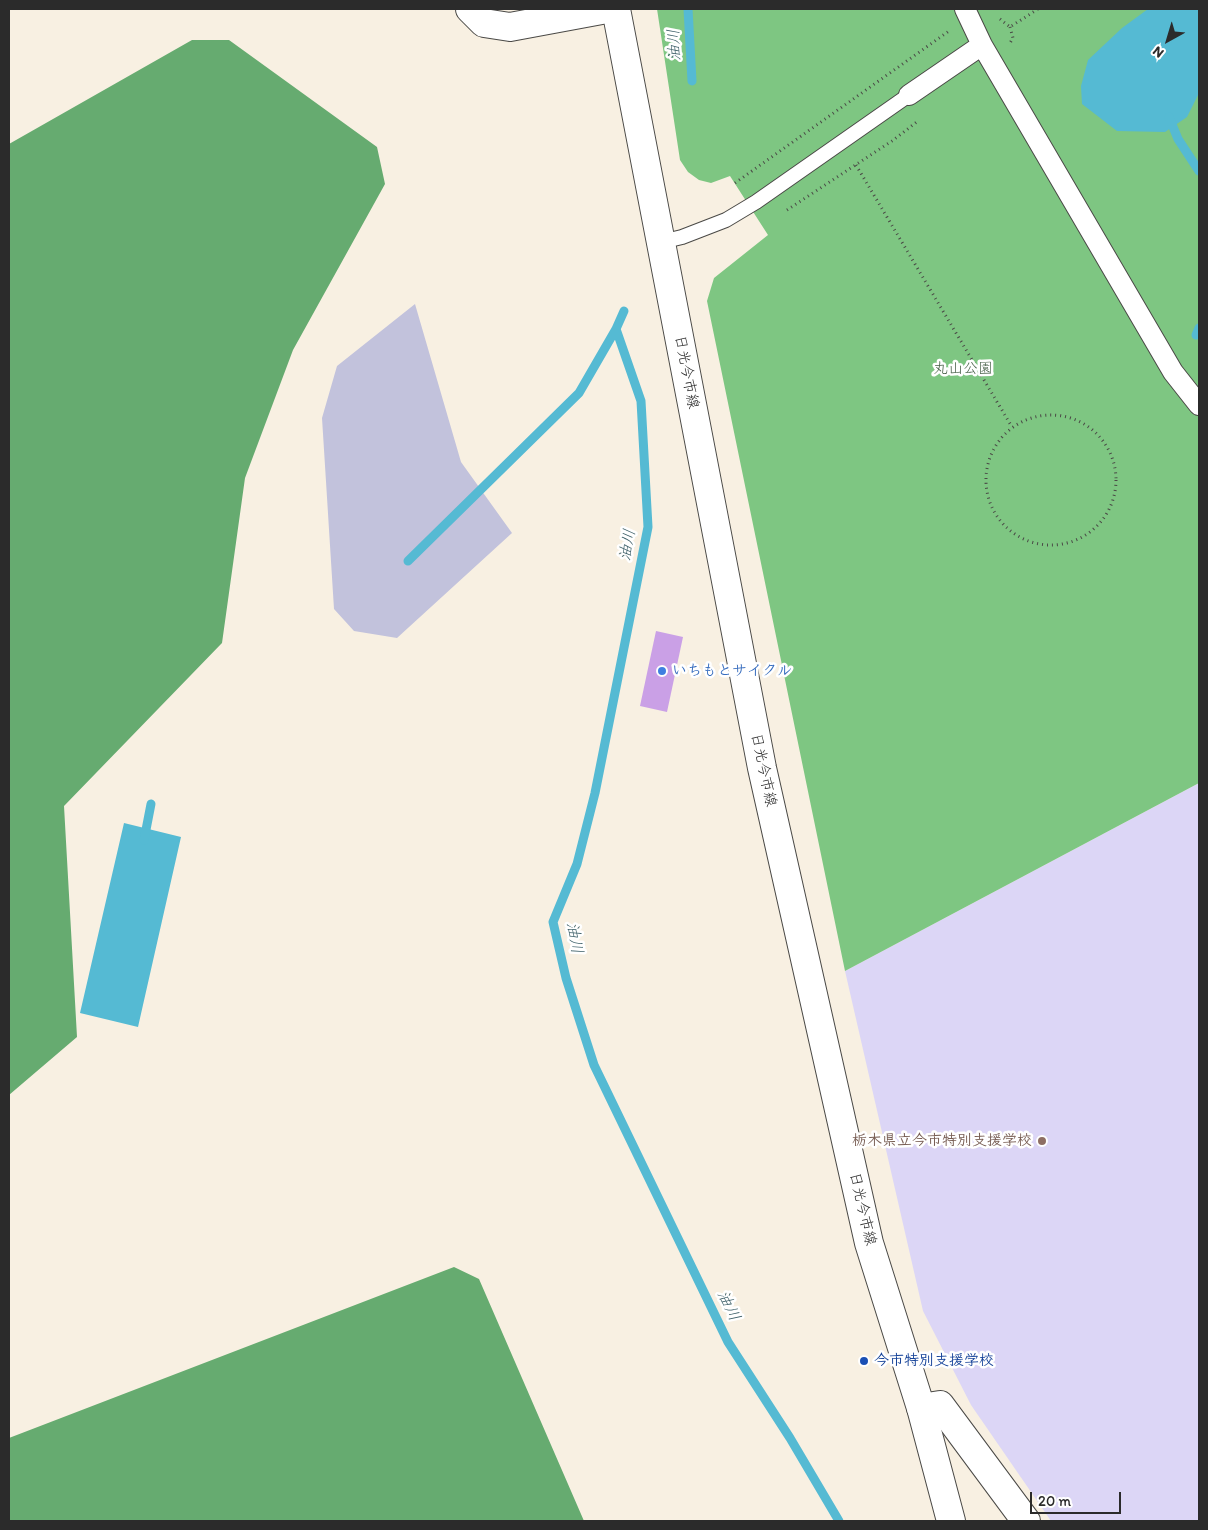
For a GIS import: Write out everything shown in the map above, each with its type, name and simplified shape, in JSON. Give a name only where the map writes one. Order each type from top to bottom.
[{"type":"main road","points":[[470,9],[484,23],[510,27],[607,9]]},
{"type":"main road","name":"日光今市線","points":[[616,9],[764,778],[869,1243],[921,1408],[951,1521]]},
{"type":"main road","points":[[921,1408],[940,1405],[1026,1521]]},
{"type":"street","points":[[967,13],[982,45],[1173,372],[1199,405]]},
{"type":"street","points":[[910,96],[982,45]]},
{"type":"lane","points":[[661,242],[682,237],[726,220],[756,202],[910,96]]},
{"type":"path","points":[[735,183],[870,86],[967,13],[1000,19],[1010,27],[1038,9]]},
{"type":"path","points":[[786,211],[923,117]]},
{"type":"path","points":[[856,164],[1012,427]]},
{"type":"path","points":[[1053,414],[1074,418],[1094,429],[1108,446],[1116,466],[1117,488],[1110,509],[1098,527],[1079,539],[1059,545],[1037,544],[1017,536],[1001,522],[990,503],[987,490],[988,461],[997,442],[1012,427],[1031,417],[1053,414]]},
{"type":"shaded area","points":[[415,304],[461,462],[512,533],[397,638],[354,631],[334,609],[322,418],[337,366]]},
{"type":"shaded area","name":"栃木県立今市特別支援学校","points":[[1199,783],[1199,1521],[1051,1521],[971,1405],[923,1311],[845,971]]},
{"type":"green space","name":"丸山公園","points":[[657,9],[1199,9],[1199,783],[845,971],[707,301],[714,278],[768,235],[730,176],[711,183],[699,180],[688,172],[680,160]]},
{"type":"green space","points":[[192,40],[229,40],[377,147],[385,184],[293,350],[245,478],[222,643],[64,806],[77,1037],[9,1095],[9,144]]},
{"type":"green space","points":[[454,1267],[479,1279],[584,1521],[9,1521],[9,1438]]},
{"type":"water","points":[[1148,9],[1199,9],[1199,93],[1187,117],[1165,132],[1117,131],[1082,104],[1081,86],[1088,60],[1122,28]]},
{"type":"water","points":[[124,823],[181,837],[138,1027],[80,1013]]},
{"type":"building","name":"いちもとサイクル","points":[[656,631],[683,637],[667,712],[640,706]]},
{"type":"waterway","name":"油川","points":[[688,9],[692,81]]},
{"type":"waterway","points":[[1169,117],[1178,139],[1199,171]]},
{"type":"waterway","name":"油川","points":[[624,311],[616,329],[641,401],[648,527],[595,793],[577,864],[553,922],[566,978],[594,1065],[728,1342],[790,1438],[839,1521]]},
{"type":"waterway","points":[[1196,335],[1199,328]]},
{"type":"waterway","points":[[408,561],[579,393],[616,329]]},
{"type":"waterway","points":[[144,840],[151,804]]},
{"type":"place","name":"いちもとサイクル","points":[[662,671]]},
{"type":"place","name":"栃木県立今市特別支援学校","points":[[1042,1141]]},
{"type":"place","name":"今市特別支援学校","points":[[864,1361]]}]
